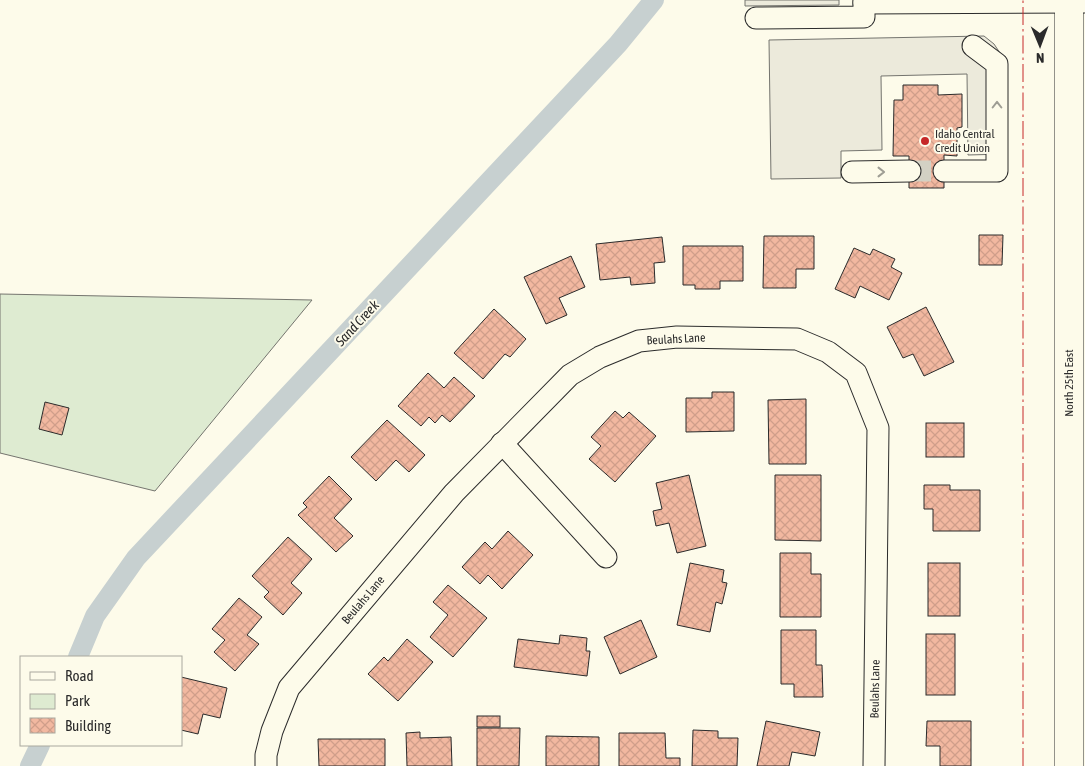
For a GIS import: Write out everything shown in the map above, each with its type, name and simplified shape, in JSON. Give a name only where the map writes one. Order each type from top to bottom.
[{"type":"main road","name":"North 25th East","points":[[1069,766],[1077,431],[1074,2]]},
{"type":"street","points":[[756,18],[864,16],[864,1],[1074,2]]},
{"type":"street","points":[[944,171],[997,171],[996,64],[973,46]]},
{"type":"street","points":[[852,172],[910,172]]},
{"type":"street","name":"Beulahs Lane","points":[[266,766],[266,755],[272,731],[289,688],[454,493],[502,443],[570,375],[600,357],[639,341],[678,337],[797,339],[828,352],[856,373],[878,428],[874,766]]},
{"type":"street","points":[[502,443],[606,557]]},
{"type":"green space","points":[[0,294],[312,300],[155,491],[0,453]]},
{"type":"shaded area","points":[[745,0],[839,0],[839,5],[745,6]]},
{"type":"shaded area","points":[[984,36],[994,44],[1004,59],[1005,154],[968,155],[967,74],[881,76],[882,150],[841,151],[841,178],[771,179],[769,40]]},
{"type":"building","name":"Idaho Central Credit Union","points":[[903,85],[938,85],[938,95],[962,94],[962,127],[957,128],[957,156],[944,155],[944,188],[909,188],[909,156],[893,156],[894,100],[903,100]]},
{"type":"building","points":[[979,235],[1003,235],[1002,265],[979,265]]},
{"type":"building","points":[[764,236],[814,236],[814,269],[796,269],[796,288],[763,288]]},
{"type":"building","points":[[662,237],[665,262],[654,263],[655,283],[631,285],[630,277],[600,280],[596,244]]},
{"type":"building","points":[[683,246],[743,246],[743,281],[720,281],[720,289],[695,289],[695,285],[683,285]]},
{"type":"building","points":[[854,248],[870,255],[873,249],[895,259],[891,267],[902,273],[889,300],[860,286],[855,298],[835,289]]},
{"type":"building","points":[[571,256],[585,287],[559,298],[567,315],[546,324],[524,277]]},
{"type":"building","points":[[926,307],[954,362],[924,376],[913,354],[903,358],[887,327]]},
{"type":"building","points":[[494,309],[526,339],[510,357],[505,354],[483,379],[454,353]]},
{"type":"building","points":[[428,373],[444,388],[454,377],[475,396],[450,422],[442,415],[435,423],[429,417],[421,426],[398,406]]},
{"type":"building","points":[[712,392],[734,392],[734,431],[686,432],[686,398],[712,398]]},
{"type":"building","points":[[806,399],[806,464],[769,464],[768,400]]},
{"type":"building","points":[[45,402],[69,408],[62,435],[39,429]]},
{"type":"building","points":[[615,411],[623,418],[629,412],[656,436],[615,482],[589,459],[601,446],[591,437]]},
{"type":"building","points":[[387,420],[425,455],[409,472],[396,460],[376,481],[351,457]]},
{"type":"building","points":[[926,423],[964,423],[964,457],[926,457]]},
{"type":"building","points":[[689,475],[706,546],[677,553],[669,523],[656,526],[653,511],[662,509],[656,483]]},
{"type":"building","points":[[775,475],[821,475],[821,541],[775,540]]},
{"type":"building","points":[[329,476],[352,499],[334,518],[353,536],[336,552],[298,515],[307,507],[303,503]]},
{"type":"building","points":[[924,485],[950,485],[950,490],[980,490],[980,531],[933,531],[933,509],[924,509]]},
{"type":"building","points":[[508,531],[533,555],[502,589],[488,575],[480,584],[462,567],[485,542],[492,549]]},
{"type":"building","points":[[288,537],[312,559],[291,583],[302,593],[283,615],[264,597],[269,592],[252,576]]},
{"type":"building","points":[[780,553],[811,553],[811,574],[821,574],[821,617],[780,617]]},
{"type":"building","points":[[690,563],[724,570],[722,582],[727,583],[722,604],[716,602],[710,632],[677,625]]},
{"type":"building","points":[[928,563],[960,563],[960,616],[928,616]]},
{"type":"building","points":[[448,585],[487,618],[453,657],[430,637],[448,615],[433,602]]},
{"type":"building","points":[[239,598],[262,617],[247,635],[259,644],[235,671],[214,652],[225,640],[212,629]]},
{"type":"building","points":[[641,620],[657,657],[620,674],[604,637]]},
{"type":"building","points":[[781,630],[816,630],[816,665],[822,665],[823,697],[794,697],[794,684],[781,684]]},
{"type":"building","points":[[926,634],[955,634],[955,695],[926,695]]},
{"type":"building","points":[[560,635],[587,638],[586,651],[590,651],[587,676],[514,667],[518,639],[559,644]]},
{"type":"building","points":[[407,639],[433,662],[398,701],[368,674],[384,657],[388,661]]},
{"type":"building","points":[[182,677],[227,688],[220,718],[203,714],[198,734],[182,730]]},
{"type":"building","points":[[477,716],[500,716],[500,727],[477,727]]},
{"type":"building","points":[[766,721],[820,732],[815,756],[792,752],[789,766],[757,766]]},
{"type":"building","points":[[927,721],[971,721],[971,766],[940,766],[940,746],[926,746]]},
{"type":"building","points":[[477,728],[520,728],[519,766],[477,766]]},
{"type":"building","points":[[693,730],[718,731],[718,738],[738,738],[737,766],[692,766]]},
{"type":"building","points":[[420,732],[420,738],[451,737],[452,766],[407,766],[406,733]]},
{"type":"building","points":[[619,733],[665,733],[666,758],[680,758],[680,766],[619,766]]},
{"type":"building","points":[[546,736],[599,737],[599,766],[546,766]]},
{"type":"building","points":[[318,739],[385,739],[385,766],[319,766]]},
{"type":"waterway","name":"Sand Creek","points":[[78,656],[95,616],[136,558],[618,44],[654,0]]},
{"type":"waterway","name":"Sand Creek","points":[[30,766],[40,746]]},
{"type":"tunnel","points":[[910,171],[944,171]]},
{"type":"power","points":[[1023,0],[1023,766]]},
{"type":"place","name":"Idaho Central Credit Union","points":[[925,141]]}]
